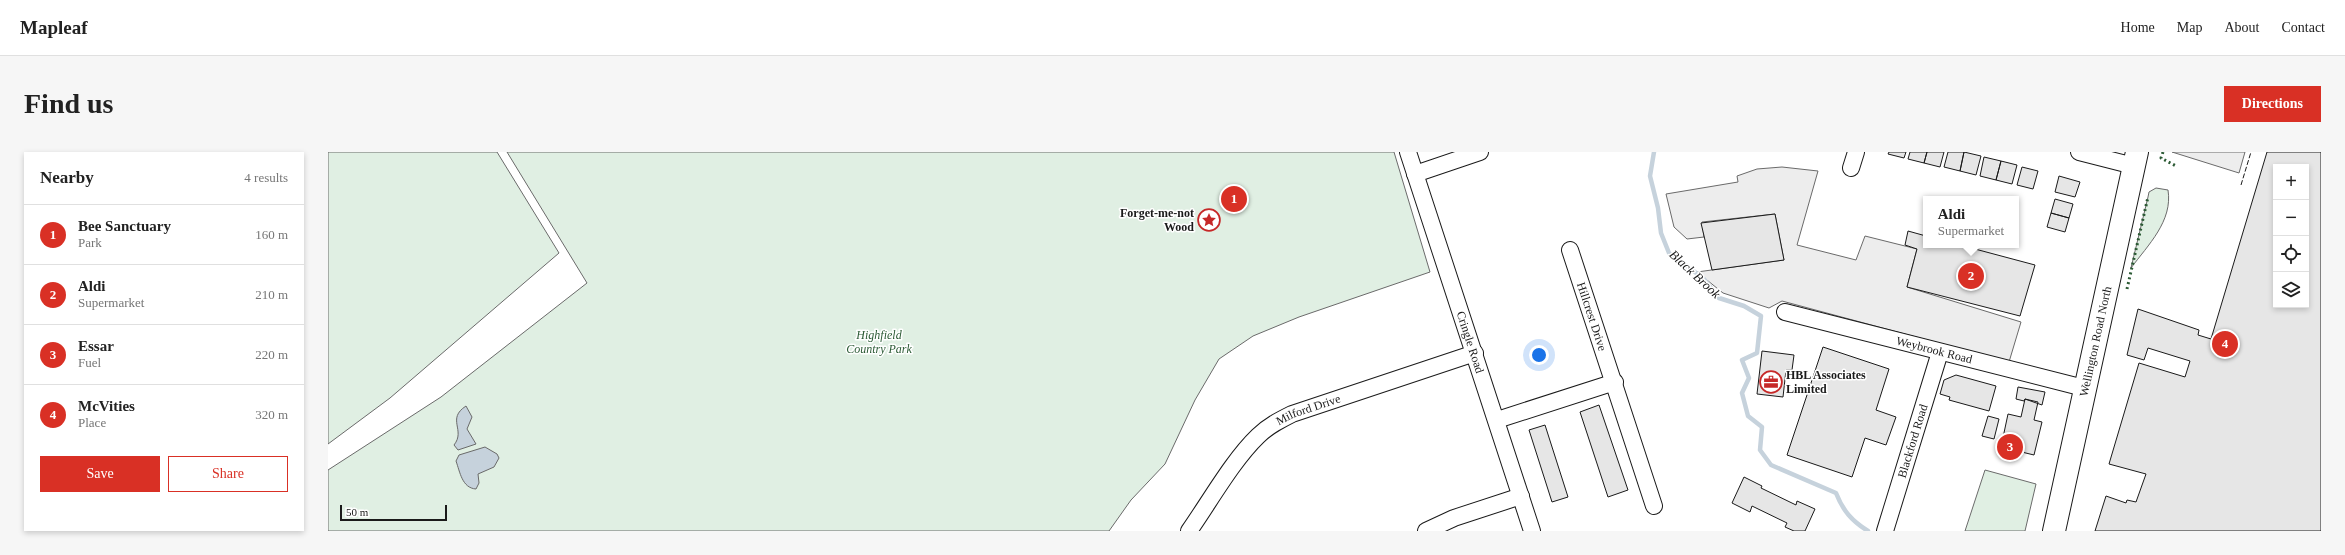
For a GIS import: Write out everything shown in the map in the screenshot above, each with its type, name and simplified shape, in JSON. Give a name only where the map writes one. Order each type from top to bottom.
[{"type":"highway","name":"Wellington Road North","points":[[2054,531],[2135,159]]},
{"type":"street","name":"Cringle Road","points":[[1408,152],[1497,420],[1532,531]]},
{"type":"street","points":[[1415,174],[1480,152]]},
{"type":"street","points":[[1851,168],[1856,152]]},
{"type":"street","points":[[2079,152],[2135,159]]},
{"type":"street","name":"Hillcrest Drive","points":[[1570,250],[1615,382],[1654,506]]},
{"type":"street","name":"Weybrook Road","points":[[1785,312],[2084,388]]},
{"type":"street","name":"Blackford Road","points":[[1885,531],[1940,352]]},
{"type":"street","name":"Milford Drive","points":[[1189,531],[1244,452],[1258,435],[1274,423],[1292,414],[1474,353]]},
{"type":"street","points":[[1497,420],[1615,382]]},
{"type":"street","points":[[1426,531],[1454,518],[1521,496]]},
{"type":"green space","points":[[328,152],[497,152],[559,253],[390,398],[328,444]]},
{"type":"green space","name":"Highfield Country Park","points":[[507,152],[1394,152],[1430,272],[1299,317],[1253,336],[1219,359],[1195,400],[1165,464],[1131,500],[1109,531],[328,531],[328,470],[441,397],[587,283]]},
{"type":"green space","points":[[2156,188],[2168,190],[2169,201],[2167,212],[2158,232],[2131,268],[2149,192]]},
{"type":"green space","points":[[1985,470],[2036,484],[2025,531],[1965,531]]},
{"type":"shaded area","points":[[2172,152],[2245,152],[2239,173]]},
{"type":"shaded area","points":[[1782,167],[1818,171],[1797,245],[1856,260],[1865,236],[1917,249],[1907,287],[2021,322],[2009,362],[1782,301],[1769,308],[1723,293],[1697,272],[1784,260],[1775,214],[1702,222],[1704,237],[1687,239],[1674,227],[1666,194],[1738,182],[1737,176],[1757,169]]},
{"type":"shaded area","points":[[466,406],[472,417],[467,429],[476,444],[458,450],[454,445],[458,434],[457,415]]},
{"type":"shaded area","points":[[485,447],[497,454],[499,458],[494,467],[478,474],[479,483],[476,489],[471,488],[462,479],[456,461],[459,455]]},
{"type":"building","points":[[1889,152],[1906,152],[1904,158],[1888,154]]},
{"type":"building","points":[[1910,152],[1927,152],[1924,163],[1908,159]]},
{"type":"building","points":[[1927,152],[1944,152],[1940,167],[1924,163]]},
{"type":"building","points":[[1948,152],[1964,152],[1960,171],[1944,167]]},
{"type":"building","points":[[1964,152],[1981,156],[1976,175],[1960,171]]},
{"type":"building","points":[[2267,152],[2321,152],[2321,531],[2095,531],[2106,496],[2126,503],[2127,500],[2136,502],[2146,474],[2109,464],[2139,363],[2185,377],[2190,361],[2148,348],[2144,360],[2127,355],[2138,309],[2199,330],[2198,335],[2211,339]]},
{"type":"building","points":[[1984,157],[2001,161],[1996,180],[1980,176]]},
{"type":"building","points":[[2001,161],[2017,165],[2012,184],[1996,180]]},
{"type":"building","points":[[2022,167],[2038,171],[2033,189],[2017,185]]},
{"type":"building","points":[[2059,176],[2080,182],[2075,197],[2055,192]]},
{"type":"building","points":[[2055,199],[2073,204],[2069,218],[2051,213]]},
{"type":"building","points":[[2051,213],[2069,218],[2065,232],[2047,227]]},
{"type":"building","points":[[1775,214],[1784,260],[1712,270],[1701,223]]},
{"type":"building","points":[[1908,231],[1923,235],[1923,248],[1971,248],[2035,265],[2020,316],[1907,287],[1917,249],[1905,245]]},
{"type":"building","points":[[1823,347],[1889,369],[1876,410],[1896,417],[1886,445],[1865,438],[1852,477],[1787,455]]},
{"type":"building","name":"HBL Associates Limited","points":[[1762,351],[1794,355],[1792,370],[1786,370],[1783,397],[1757,394]]},
{"type":"building","points":[[1956,375],[1996,386],[1989,411],[1949,400],[1950,397],[1940,394],[1944,380]]},
{"type":"building","points":[[2018,387],[2045,392],[2042,405],[2025,399],[2024,401],[2016,399]]},
{"type":"building","points":[[2025,399],[2038,402],[2034,420],[2042,422],[2034,455],[2001,447],[2008,414],[2021,417]]},
{"type":"building","points":[[1599,405],[1628,490],[1608,497],[1580,412]]},
{"type":"building","points":[[1988,416],[1999,419],[1994,439],[1982,436]]},
{"type":"building","points":[[1545,425],[1568,497],[1552,502],[1529,430]]},
{"type":"building","points":[[1744,477],[1762,486],[1761,488],[1796,505],[1797,501],[1815,509],[1805,531],[1794,531],[1785,527],[1787,523],[1752,506],[1750,512],[1732,503]]},
{"type":"waterway","name":"Black Brook","points":[[1654,152],[1650,176],[1658,208],[1661,233],[1669,253],[1703,278],[1719,298],[1744,306],[1761,316],[1757,353],[1742,360],[1749,378],[1742,393],[1748,416],[1762,427],[1760,450],[1771,465],[1836,493],[1849,515],[1868,531]]},
{"type":"hedge","points":[[2163,152],[2161,158],[2176,166]]},
{"type":"hedge","points":[[2127,289],[2148,197]]},
{"type":"fence","points":[[2241,185],[2251,152]]},
{"type":"place","name":"Bee Sanctuary","points":[[1234,199]]},
{"type":"place","name":"Forget-me-not Wood","points":[[1209,220]]},
{"type":"place","name":"Aldi","points":[[1971,276]]},
{"type":"place","name":"McVities","points":[[2225,344]]},
{"type":"place","name":"HBL Associates Limited","points":[[1771,382]]},
{"type":"place","name":"Essar","points":[[2010,447]]}]
